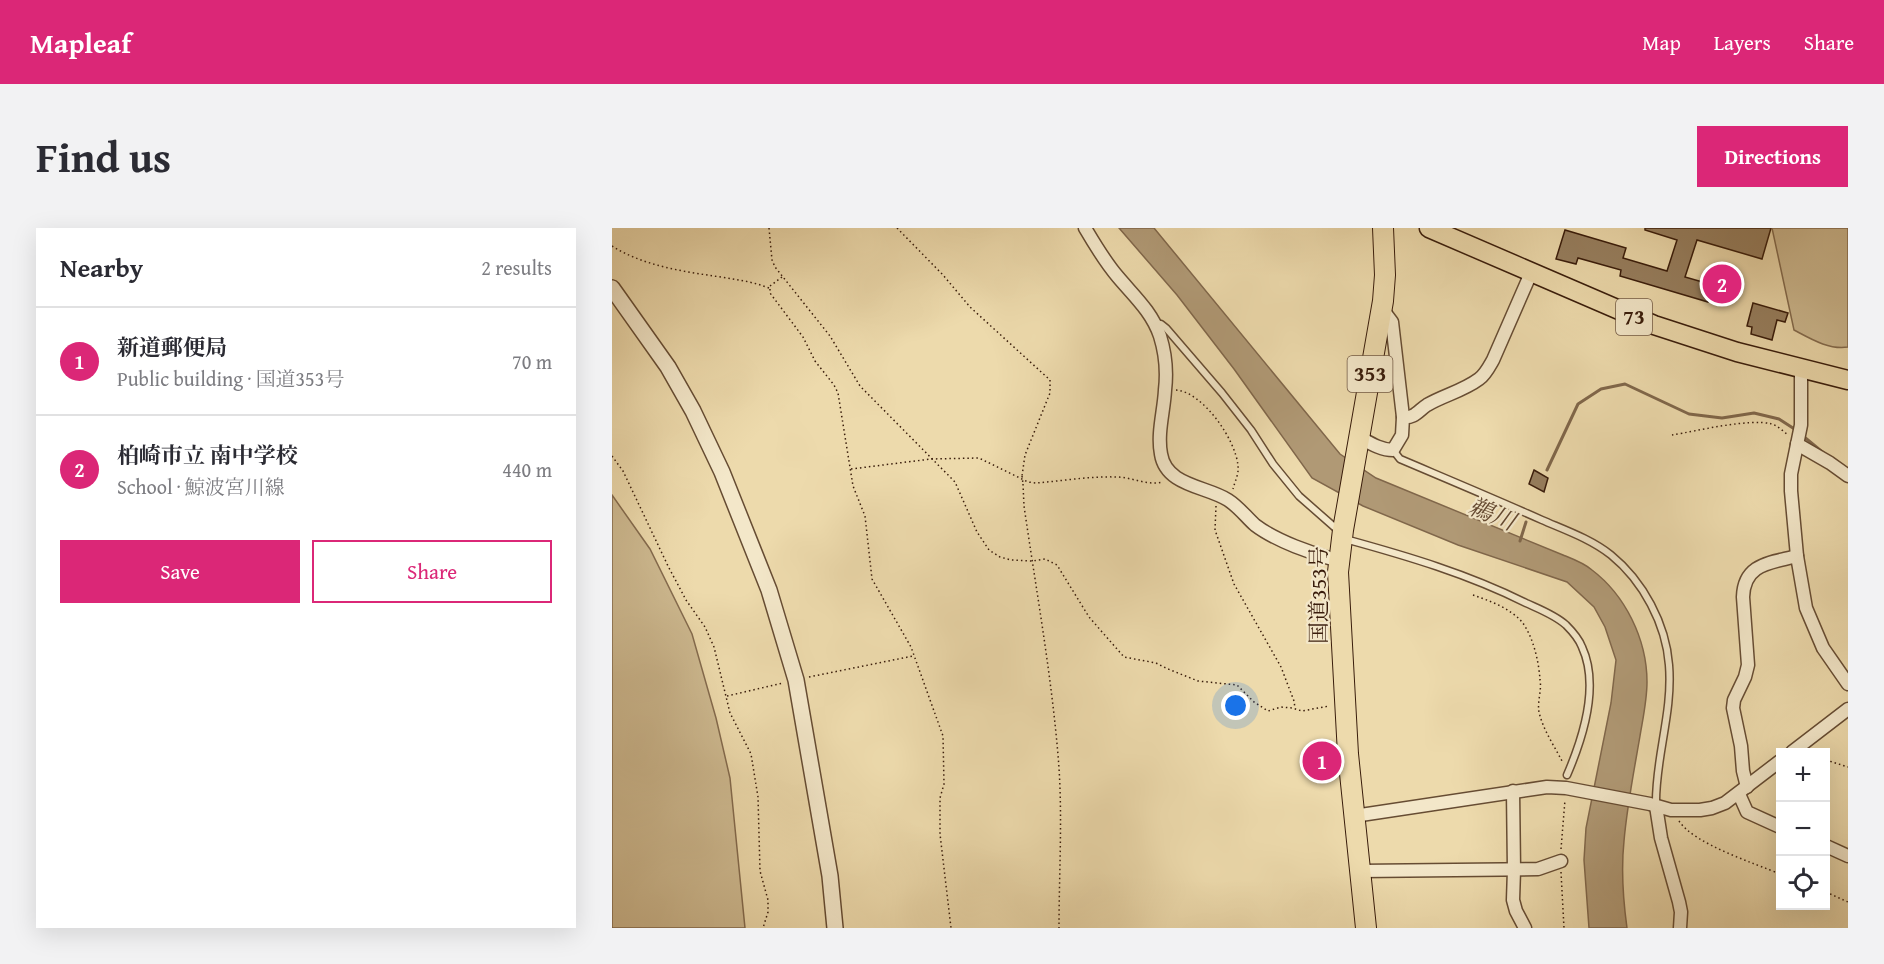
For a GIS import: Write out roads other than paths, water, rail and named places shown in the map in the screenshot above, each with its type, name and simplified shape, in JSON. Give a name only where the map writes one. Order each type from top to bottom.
[{"type":"highway","name":"国道353号","points":[[1366,928],[1345,704],[1338,561],[1385,287],[1383,228]]},
{"type":"main road","name":"73","points":[[1434,229],[1654,325],[1715,345],[1848,380]]},
{"type":"street","points":[[1085,228],[1106,261],[1149,312],[1155,324],[1164,353],[1166,389],[1161,428],[1161,453],[1164,465],[1175,478],[1225,498],[1243,511],[1255,525],[1271,534],[1338,561]]},
{"type":"street","points":[[1403,417],[1414,416],[1427,405],[1467,387],[1489,368],[1532,273]]},
{"type":"street","points":[[612,288],[668,367],[693,411],[717,462],[769,590],[795,680],[830,876],[835,928]]},
{"type":"street","points":[[1359,440],[1394,450],[1402,435],[1403,417],[1392,322],[1386,314],[1381,312]]},
{"type":"street","points":[[1801,368],[1801,425],[1791,474],[1791,509],[1797,556],[1806,608],[1830,661],[1848,684]]},
{"type":"street","points":[[1798,441],[1848,476]]},
{"type":"street","points":[[1776,825],[1747,812],[1743,790],[1741,746],[1733,708],[1734,700],[1748,669],[1743,597],[1744,586],[1749,574],[1758,567],[1797,556]]},
{"type":"street","points":[[1798,748],[1848,709]]},
{"type":"street","points":[[1354,816],[1569,784],[1671,810],[1712,808],[1725,803],[1776,764]]},
{"type":"street","points":[[1513,791],[1513,900],[1525,928]]},
{"type":"street","points":[[1653,805],[1679,902],[1680,928]]},
{"type":"street","points":[[1830,848],[1848,856]]},
{"type":"street","points":[[1360,871],[1538,869],[1561,861]]},
{"type":"lane","points":[[1155,324],[1161,324],[1166,328],[1215,384],[1299,496],[1343,534],[1458,573],[1511,595],[1566,625],[1582,646],[1589,672],[1589,695],[1569,784]]},
{"type":"lane","points":[[1394,450],[1400,459],[1601,547],[1621,564],[1642,590],[1662,632],[1669,663],[1669,705],[1653,805]]},
{"type":"waterway","points":[[1547,470],[1578,404],[1601,389],[1625,384],[1689,414],[1722,418],[1754,413],[1779,419],[1796,430]]},
{"type":"waterway","points":[[1803,436],[1826,455]]},
{"type":"waterway","name":"鵜川","points":[[1520,541],[1526,522]]},
{"type":"place","name":"柏崎市立 南中学校","points":[[1722,284]]},
{"type":"place","name":"新道郵便局","points":[[1322,761]]}]
